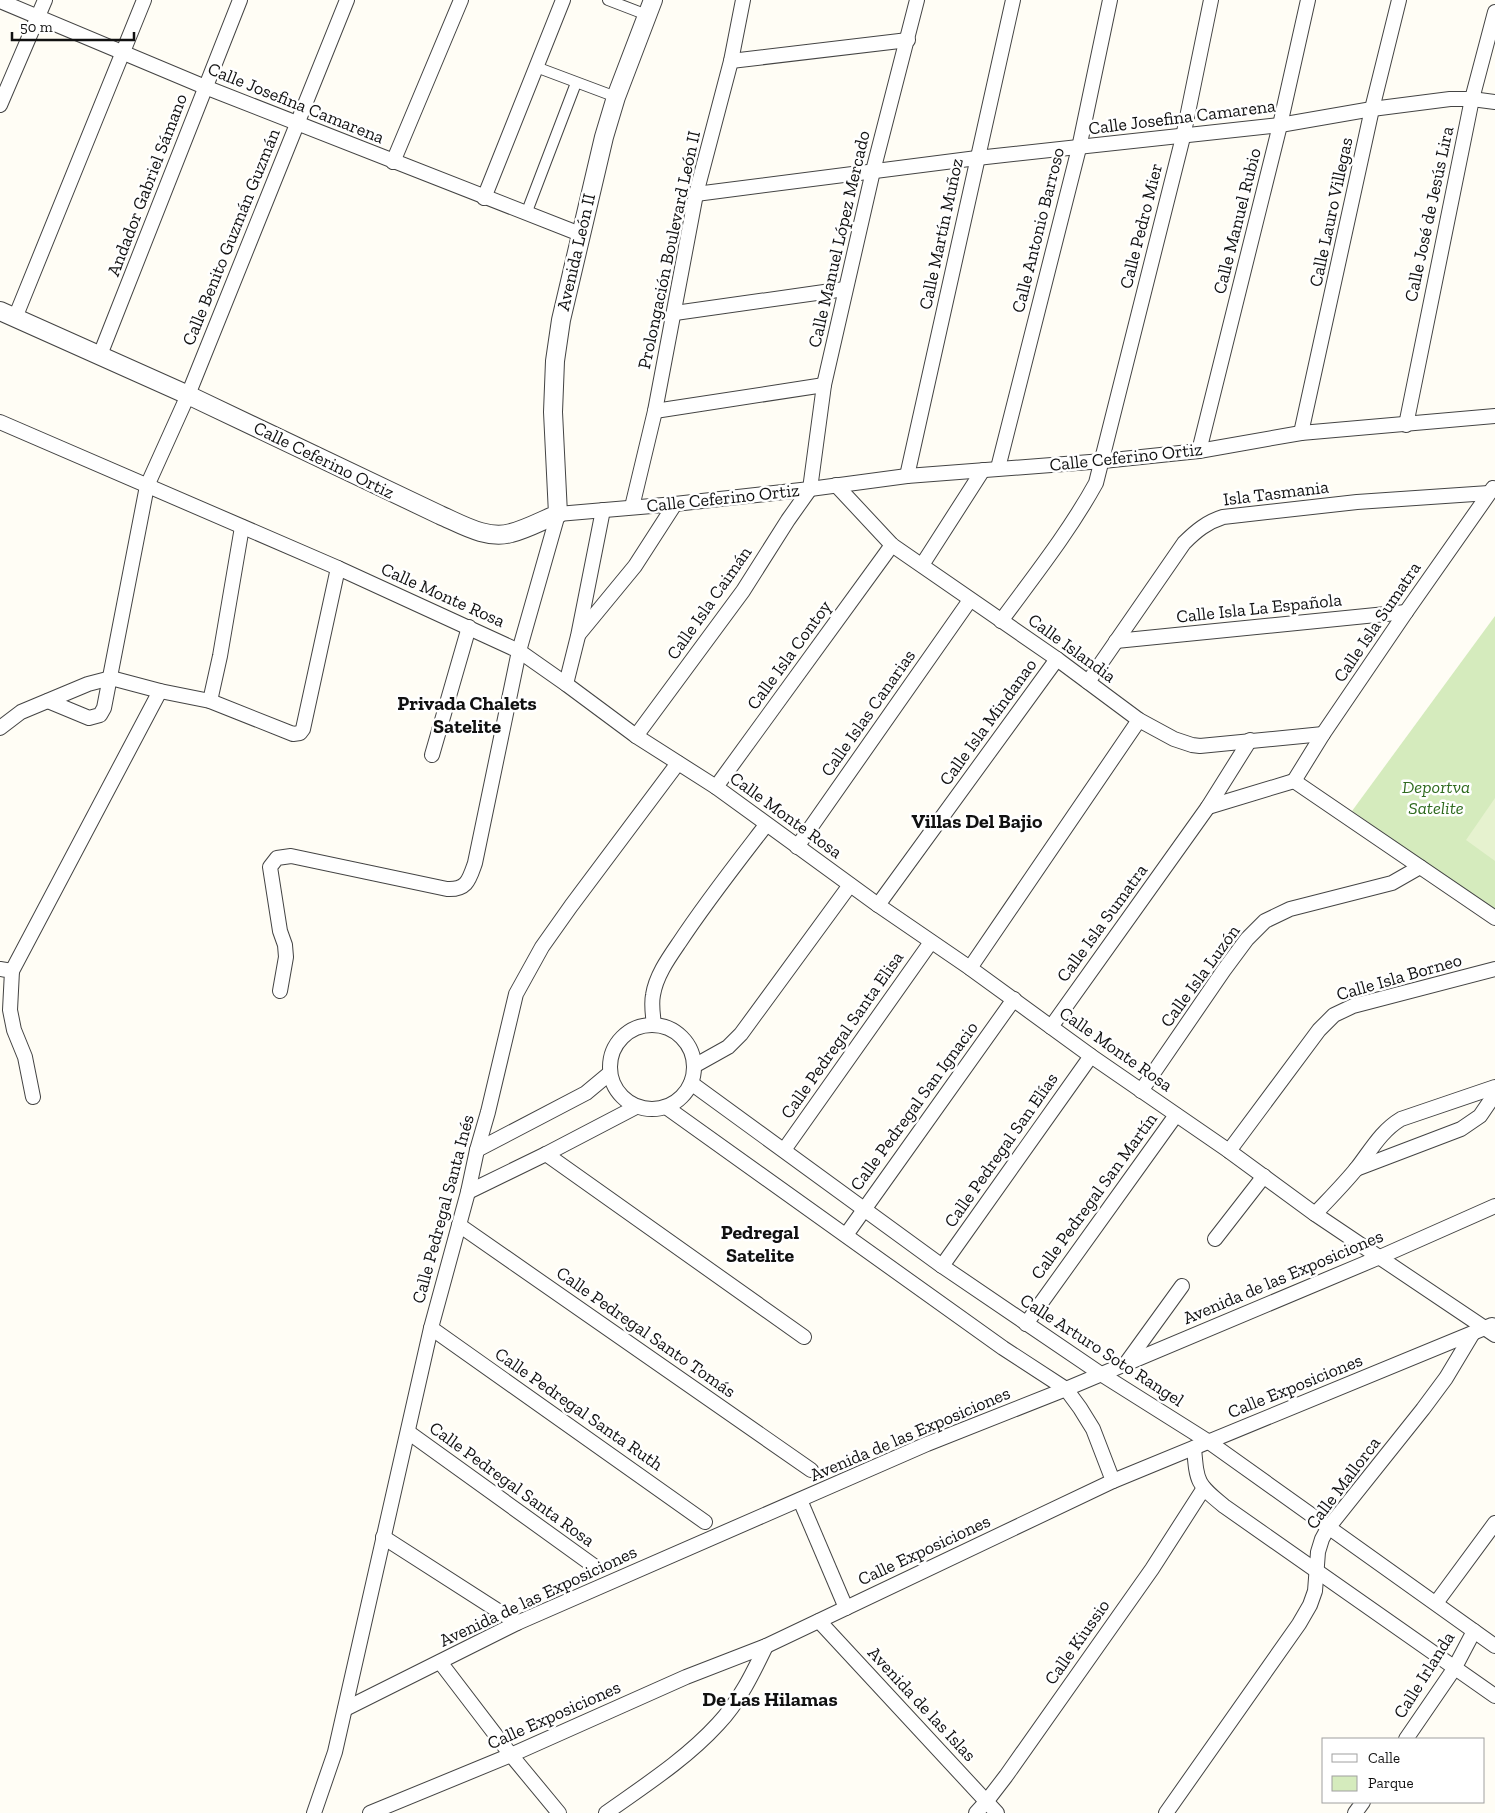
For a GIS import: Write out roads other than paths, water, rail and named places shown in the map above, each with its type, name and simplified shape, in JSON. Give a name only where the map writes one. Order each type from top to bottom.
[{"type":"street","points":[[0,105],[45,0]]},
{"type":"street","points":[[8,315],[144,0]]},
{"type":"street","name":"Andador Gabriel Sámano","points":[[100,355],[240,0]]},
{"type":"street","name":"Calle Benito Guzmán Guzmán","points":[[48,701],[89,718],[100,715],[104,708],[147,486],[188,394],[347,0]]},
{"type":"street","points":[[393,162],[461,0]]},
{"type":"street","points":[[484,198],[563,0]]},
{"type":"street","points":[[608,0],[650,7]]},
{"type":"street","name":"Prolongación Boulevard León II","points":[[632,507],[656,411],[696,194],[731,60],[742,0]]},
{"type":"street","name":"Calle Manuel López Mercado","points":[[810,489],[824,385],[873,171],[918,0]]},
{"type":"street","name":"Calle Martín Muñoz","points":[[907,476],[1013,0]]},
{"type":"street","name":"Calle Antonio Barroso","points":[[998,468],[1079,148],[1110,0]]},
{"type":"street","name":"Calle Pedro Mier","points":[[1103,461],[1183,137],[1211,0]]},
{"type":"street","name":"Calle Manuel Rubio","points":[[1199,451],[1280,125],[1308,0]]},
{"type":"street","name":"Calle Lauro Villegas","points":[[1301,433],[1372,109],[1399,0]]},
{"type":"street","name":"Calle Josefina Camarena","points":[[0,1],[296,124],[580,234]]},
{"type":"street","name":"Avenida León II","points":[[558,514],[553,412],[555,361],[561,320],[604,137],[616,97],[650,7]]},
{"type":"street","name":"Calle José de Jesús Lira","points":[[1406,425],[1472,99],[1495,12]]},
{"type":"street","points":[[731,60],[908,40]]},
{"type":"street","points":[[536,67],[616,97]]},
{"type":"street","points":[[526,214],[576,83]]},
{"type":"street","name":"Calle Josefina Camarena","points":[[696,194],[977,158],[1280,125],[1372,109],[1450,99],[1495,102]]},
{"type":"street","points":[[675,313],[846,289]]},
{"type":"street","name":"Calle Ceferino Ortiz","points":[[8,315],[188,394],[440,515],[490,534],[510,534],[558,514],[675,504],[907,476],[1103,461],[1199,451],[1301,433],[1495,416]]},
{"type":"street","points":[[656,411],[824,385]]},
{"type":"street","name":"Calle Monte Rosa","points":[[0,422],[338,568],[519,651],[636,736],[716,787],[878,905],[1014,999],[1141,1091],[1229,1150],[1316,1214],[1487,1330]]},
{"type":"street","points":[[1002,621],[1082,507],[1096,483],[1103,461]]},
{"type":"street","points":[[922,565],[982,470]]},
{"type":"street","name":"Calle Islandia","points":[[836,485],[892,545],[1057,659],[1139,720],[1174,739],[1192,746],[1323,734]]},
{"type":"street","name":"Calle Isla Caimán","points":[[636,736],[743,591],[810,489]]},
{"type":"street","name":"Calle Isla Sumatra","points":[[1294,781],[1323,734],[1492,489]]},
{"type":"street","name":"Isla Tasmania","points":[[1088,682],[1184,543],[1194,533],[1213,520],[1223,516],[1492,489]]},
{"type":"street","points":[[578,636],[635,566],[675,504]]},
{"type":"street","points":[[566,684],[578,636],[603,510]]},
{"type":"street","points":[[280,991],[285,951],[270,868],[277,858],[291,856],[336,864],[433,887],[455,890],[464,886],[470,878],[475,863],[519,651],[558,514]]},
{"type":"street","points":[[210,701],[220,656],[242,527]]},
{"type":"street","name":"Calle Isla Contoy","points":[[716,787],[892,545]]},
{"type":"street","points":[[0,728],[21,712],[88,684],[111,678],[160,692],[210,701],[293,734],[300,733],[303,729],[338,568]]},
{"type":"street","name":"Calle Islas Canarias","points":[[797,847],[970,600]]},
{"type":"street","name":"Calle Isla La Española","points":[[1116,641],[1406,612]]},
{"type":"street","points":[[432,754],[469,627]]},
{"type":"street","name":"Calle Isla Mindanao","points":[[878,905],[1057,659]]},
{"type":"street","points":[[33,1098],[25,1057],[14,1030],[6,971],[160,692]]},
{"type":"street","points":[[970,968],[1139,720]]},
{"type":"street","name":"Calle Isla Sumatra","points":[[1051,1026],[1208,807],[1250,740]]},
{"type":"street","name":"Calle Pedregal Santa Inés","points":[[314,1813],[335,1752],[431,1328],[468,1192],[516,994],[542,947],[565,914],[678,763]]},
{"type":"street","points":[[1208,807],[1294,781],[1495,918]]},
{"type":"street","points":[[654,1025],[653,994],[658,978],[668,960],[692,924],[766,825]]},
{"type":"street","name":"Calle Isla Luzón","points":[[1141,1091],[1224,970],[1247,939],[1264,921],[1290,910],[1392,883],[1420,867]]},
{"type":"street","points":[[694,1066],[728,1047],[741,1034],[850,885]]},
{"type":"street","name":"Calle Pedregal Santa Elisa","points":[[784,1150],[931,942]]},
{"type":"street","name":"Calle Isla Borneo","points":[[1229,1150],[1299,1054],[1334,1015],[1353,1006],[1495,969]]},
{"type":"street","name":"Calle Pedregal San Ignacio","points":[[846,1235],[1014,999]]},
{"type":"street","points":[[654,1025],[666,1028],[686,1042],[692,1053],[694,1066],[691,1083],[681,1098],[666,1107],[651,1110],[636,1106],[624,1099],[615,1087],[610,1073],[611,1058],[617,1045],[626,1034],[639,1027],[654,1025]]},
{"type":"street","name":"Calle Pedregal San Elías","points":[[942,1266],[1091,1056]]},
{"type":"street","points":[[477,1150],[586,1094],[610,1073]]},
{"type":"street","name":"Calle Arturo Soto Rangel","points":[[691,1083],[942,1266],[1101,1374],[1209,1442],[1495,1646]]},
{"type":"street","points":[[1316,1214],[1356,1168],[1383,1133],[1401,1120],[1495,1087]]},
{"type":"street","points":[[1356,1168],[1461,1129],[1480,1116],[1495,1094]]},
{"type":"street","points":[[468,1192],[546,1154],[636,1106]]},
{"type":"street","points":[[666,1107],[1004,1348],[1066,1390],[1093,1429],[1113,1481]]},
{"type":"street","name":"Calle Pedregal San Martín","points":[[1026,1324],[1176,1115]]},
{"type":"street","points":[[546,1154],[804,1337]]},
{"type":"street","points":[[1215,1239],[1264,1176]]},
{"type":"street","name":"Avenida de las Exposiciones","points":[[345,1709],[517,1623],[927,1444],[1066,1390],[1380,1257],[1495,1206]]},
{"type":"street","name":"Calle Pedregal Santo Tomás","points":[[459,1225],[811,1470]]},
{"type":"street","points":[[1126,1363],[1182,1286]]},
{"type":"street","name":"Calle Pedregal Santa Ruth","points":[[431,1328],[705,1522]]},
{"type":"street","name":"Calle Exposiciones","points":[[370,1813],[511,1755],[686,1677],[766,1646],[1113,1481],[1487,1330]]},
{"type":"street","name":"Calle Mallorca","points":[[1166,1813],[1299,1624],[1310,1605],[1315,1591],[1318,1552],[1328,1528],[1435,1394],[1461,1354],[1487,1330]]},
{"type":"street","name":"Calle Pedregal Santa Rosa","points":[[408,1432],[594,1566]]},
{"type":"street","points":[[1194,1448],[1197,1478],[1204,1488],[1244,1520],[1316,1572],[1495,1696]]},
{"type":"street","name":"Calle Kiussio","points":[[976,1813],[986,1802],[1152,1569],[1204,1488]]},
{"type":"street","points":[[800,1500],[846,1608]]},
{"type":"street","points":[[1436,1603],[1495,1523]]},
{"type":"street","points":[[383,1537],[517,1623]]},
{"type":"street","name":"Avenida de las Islas","points":[[819,1621],[997,1813]]},
{"type":"street","name":"Calle Irlanda","points":[[1407,1738],[1454,1669],[1474,1631]]},
{"type":"street","points":[[606,1813],[693,1748],[718,1724],[753,1674],[766,1646]]},
{"type":"street","points":[[440,1662],[511,1755],[559,1813]]},
{"type":"district","name":"Privada Chalets Satelite","points":[[467,714]]},
{"type":"district","name":"Villas Del Bajio","points":[[977,821]]},
{"type":"district","name":"Pedregal Satelite","points":[[760,1244]]},
{"type":"district","name":"De Las Hilamas","points":[[770,1699]]},
{"type":"park label","name":"Deportva Satelite","points":[[1436,798]]}]
